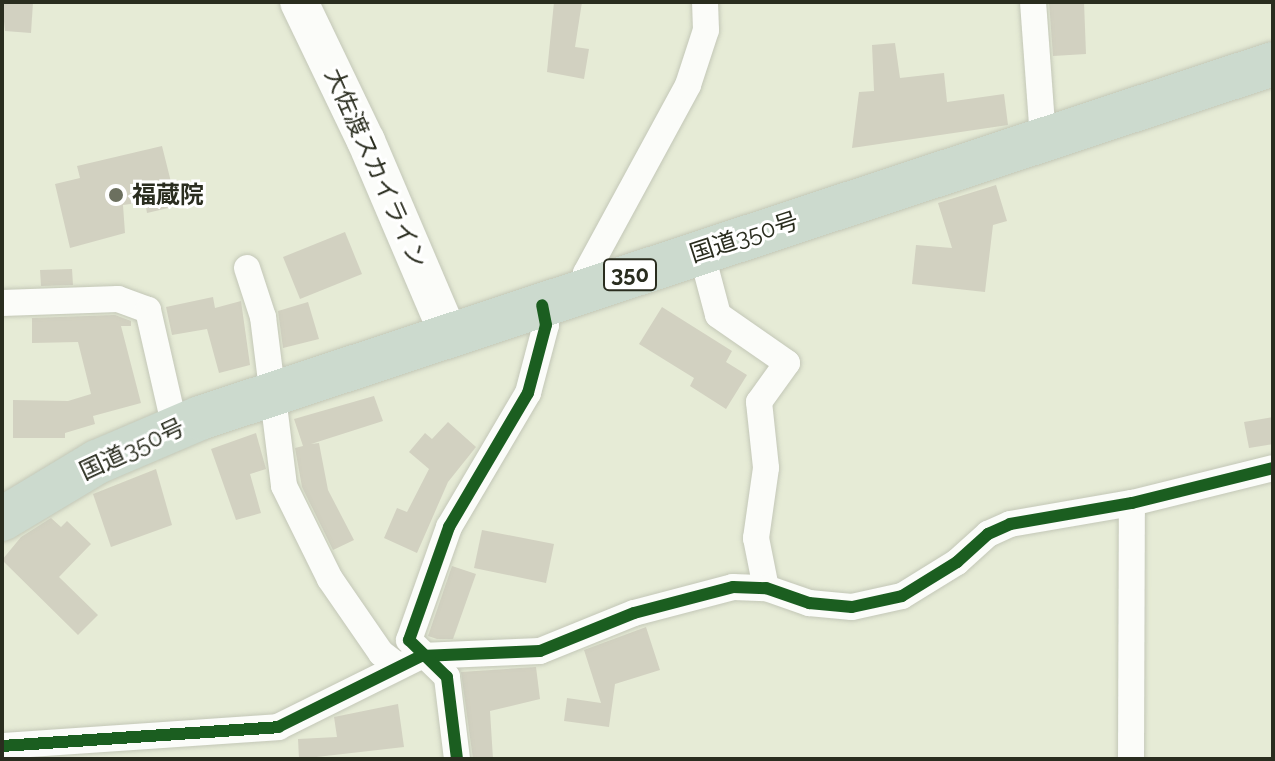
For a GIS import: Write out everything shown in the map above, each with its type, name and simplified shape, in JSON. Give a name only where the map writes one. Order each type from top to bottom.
[{"type":"highway","name":"国道350号","points":[[2,519],[97,462],[175,428],[701,251],[1273,64]]},
{"type":"street","name":"大佐渡スカイライン","points":[[299,2],[366,141],[449,336]]},
{"type":"street","points":[[587,290],[586,273],[688,85],[706,30],[705,2]]},
{"type":"street","points":[[1033,2],[1043,139]]},
{"type":"street","points":[[701,251],[718,315],[787,363],[759,402],[766,468],[756,538],[766,588]]},
{"type":"street","points":[[247,268],[263,317],[284,486],[330,579],[381,653],[447,677],[457,759]]},
{"type":"street","points":[[2,303],[118,299],[148,310],[175,428]]},
{"type":"street","points":[[409,661],[409,640],[449,527],[528,393],[546,325],[542,305]]},
{"type":"street","points":[[2,746],[278,727],[409,661],[540,651],[684,598],[733,587],[766,588],[809,603],[852,607],[902,596],[957,562],[988,534],[1010,524],[1132,503],[1273,468]]},
{"type":"street","points":[[1131,759],[1132,503]]},
{"type":"building","points":[[2,2],[33,2],[31,33],[5,31]]},
{"type":"building","points":[[554,2],[582,2],[575,47],[589,49],[584,79],[547,72]]},
{"type":"building","points":[[1049,2],[1084,2],[1086,54],[1053,56]]},
{"type":"building","points":[[895,43],[900,78],[944,73],[947,102],[1004,94],[1008,125],[852,148],[859,92],[874,91],[872,45]]},
{"type":"building","name":"福蔵院","points":[[162,146],[177,206],[147,213],[145,202],[123,205],[125,233],[70,248],[55,184],[80,178],[77,166]]},
{"type":"building","points":[[996,185],[1007,221],[993,225],[985,292],[912,284],[916,245],[952,248],[938,203]]},
{"type":"building","points":[[345,232],[362,274],[300,299],[283,257]]},
{"type":"building","points":[[72,269],[73,285],[41,286],[40,270]]},
{"type":"building","points":[[213,297],[215,308],[241,301],[250,365],[219,373],[207,329],[172,335],[166,307]]},
{"type":"building","points":[[308,302],[319,339],[283,348],[278,311]]},
{"type":"building","points":[[662,307],[732,351],[726,362],[747,375],[726,409],[690,386],[694,378],[639,344]]},
{"type":"building","points":[[115,315],[131,321],[131,326],[121,326],[141,403],[93,416],[95,424],[65,433],[65,438],[13,438],[13,400],[68,401],[91,394],[78,342],[32,343],[32,318]]},
{"type":"building","points":[[374,396],[383,421],[311,444],[319,443],[328,490],[354,540],[333,550],[302,487],[295,448],[303,446],[294,419]]},
{"type":"building","points":[[1273,417],[1273,444],[1249,448],[1244,422]]},
{"type":"building","points":[[448,422],[476,447],[448,482],[417,553],[384,538],[397,508],[407,512],[429,469],[409,452],[425,433],[432,439]]},
{"type":"building","points":[[256,433],[266,469],[250,474],[261,513],[236,520],[211,449]]},
{"type":"building","points":[[156,469],[172,525],[111,547],[93,494]]},
{"type":"building","points":[[51,518],[61,527],[67,521],[91,544],[59,577],[98,615],[78,635],[2,560],[21,537]]},
{"type":"building","points":[[482,530],[554,544],[546,583],[474,568]]},
{"type":"building","points":[[452,566],[476,574],[453,639],[437,639],[428,636]]},
{"type":"building","points":[[646,627],[660,670],[615,684],[609,727],[564,721],[567,698],[601,703],[584,650]]},
{"type":"building","points":[[536,667],[540,699],[490,711],[493,759],[473,759],[461,672]]},
{"type":"building","points":[[398,704],[404,747],[299,759],[298,739],[337,737],[334,717]]},
{"type":"cycle path","points":[[457,759],[447,677],[409,640],[449,527],[528,393],[546,325],[542,305]]},
{"type":"cycle path","points":[[2,746],[278,727],[421,656],[540,651],[634,613],[733,587],[766,588],[809,603],[852,607],[902,596],[957,562],[988,534],[1010,524],[1132,503],[1273,468]]},
{"type":"place","name":"福蔵院","points":[[116,195]]}]
